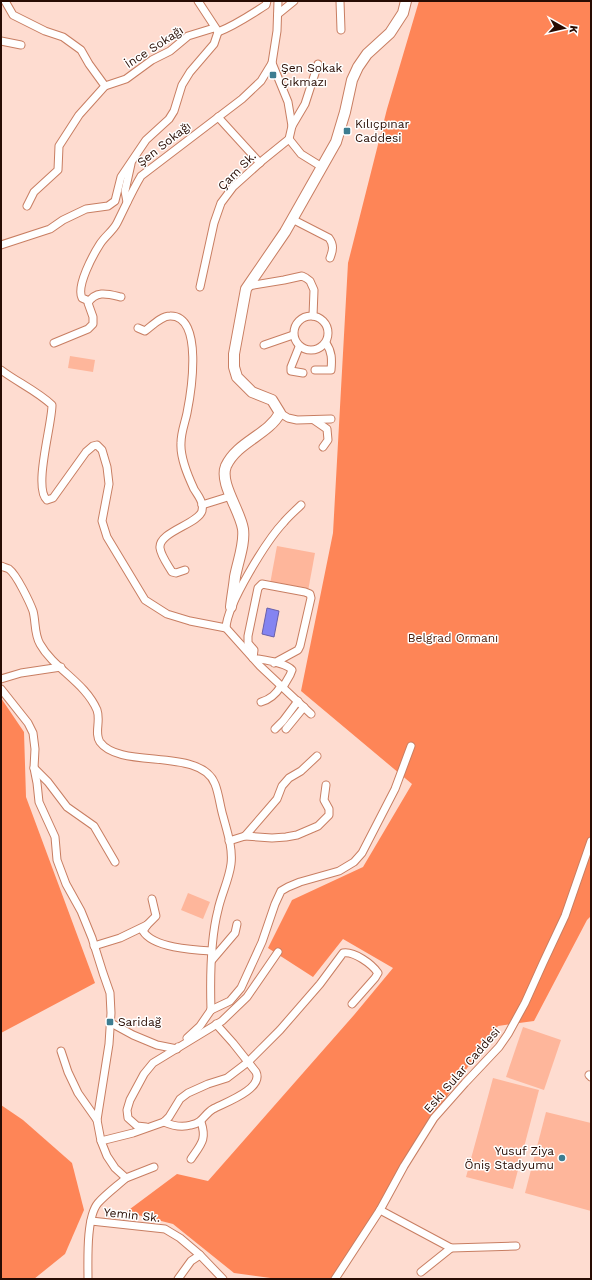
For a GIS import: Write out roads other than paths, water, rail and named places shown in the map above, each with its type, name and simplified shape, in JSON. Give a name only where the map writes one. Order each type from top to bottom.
[{"type":"street","points":[[5,1],[13,15],[45,31],[63,37],[80,50],[105,86],[79,115],[59,146],[58,170],[34,192],[26,206]]},
{"type":"street","points":[[1,245],[50,229],[63,220],[86,209],[108,206],[115,201],[121,177],[146,140],[169,118],[174,111],[182,85],[190,72],[214,44],[216,30],[198,1]]},
{"type":"street","name":"İnce Sokağı","points":[[105,86],[126,79],[152,60],[170,51],[188,36],[233,26],[266,5],[267,1]]},
{"type":"street","points":[[278,1],[278,14],[272,63],[288,102],[292,126]]},
{"type":"street","points":[[278,14],[294,1]]},
{"type":"street","points":[[340,1],[341,30]]},
{"type":"street","points":[[331,419],[297,420],[288,418],[280,413],[272,400],[252,392],[237,377],[234,367],[234,354],[240,318],[248,286],[292,219],[336,142],[345,112],[352,80],[358,67],[367,54],[390,33],[403,13],[406,1]]},
{"type":"street","points":[[1,41],[21,45]]},
{"type":"street","name":"Şen Sokağı","points":[[89,301],[82,298],[80,295],[84,277],[100,243],[117,224],[141,176],[242,99],[261,81],[272,63]]},
{"type":"street","points":[[318,64],[306,104],[292,126],[289,139],[301,154],[322,167]]},
{"type":"street","points":[[218,117],[260,163]]},
{"type":"street","name":"Çam Sk.","points":[[200,287],[214,223],[221,203],[233,187],[289,139]]},
{"type":"street","points":[[127,202],[125,191],[130,173],[131,162]]},
{"type":"street","points":[[292,219],[329,238],[333,249],[330,258]]},
{"type":"street","points":[[248,286],[302,276],[310,281],[314,290],[314,316]]},
{"type":"street","points":[[54,343],[88,329],[93,324],[93,317],[88,304],[91,298],[98,294],[106,293],[121,296]]},
{"type":"street","points":[[138,328],[144,331],[161,319],[169,316],[178,317],[187,326],[193,341],[192,384],[180,444],[183,460],[202,505],[201,513],[194,520],[173,532],[161,542],[160,547],[162,555],[172,572],[176,573],[185,570]]},
{"type":"street","points":[[306,316],[314,316],[320,318],[325,323],[328,332],[326,343],[316,350],[308,351],[297,344],[294,335],[296,324],[300,319],[306,316]]},
{"type":"street","points":[[264,345],[294,335]]},
{"type":"street","points":[[315,370],[332,370],[332,356],[326,343]]},
{"type":"street","points":[[299,346],[291,367],[291,371],[303,373]]},
{"type":"street","points":[[1,370],[52,405],[52,415],[42,466],[43,494],[45,498],[47,500],[53,498],[86,452],[93,446],[97,445],[102,450],[107,466],[108,484],[102,521],[107,537],[145,600],[167,614],[190,621],[226,628],[253,658],[311,714]]},
{"type":"street","points":[[226,628],[243,543],[243,530],[240,515],[224,478],[226,467],[232,457],[246,443],[276,420],[280,413]]},
{"type":"street","points":[[314,420],[327,429],[328,440],[323,447]]},
{"type":"street","points":[[202,505],[231,496]]},
{"type":"street","points":[[231,607],[263,550],[283,522],[302,505]]},
{"type":"street","points":[[1,566],[9,569],[18,581],[33,612],[39,643],[49,656],[83,690],[93,703],[98,716],[97,732],[99,741],[114,752],[134,757],[181,763],[198,768],[209,775],[216,788],[229,841],[232,863],[218,911],[212,951],[210,988],[212,1010]]},
{"type":"street","points":[[253,658],[254,650],[248,643],[248,636],[258,588],[262,584],[266,584],[310,594],[311,598],[298,650],[274,663]]},
{"type":"street","points":[[253,658],[288,666],[292,670],[282,686],[273,696],[261,702]]},
{"type":"street","points":[[1,679],[21,673],[61,667]]},
{"type":"street","points":[[1,689],[28,723],[33,733],[35,749],[34,768],[39,802],[55,837],[57,860],[66,884],[81,911],[110,993],[112,1013],[109,1044],[97,1120],[101,1141],[107,1156],[115,1168],[126,1178]]},
{"type":"street","points":[[275,729],[298,701]]},
{"type":"street","points":[[286,729],[304,707]]},
{"type":"street","points":[[177,1049],[200,1026],[212,1010],[230,1002],[241,988],[262,942],[281,891],[300,882],[339,871],[354,862],[362,853],[395,789],[411,746]]},
{"type":"street","points":[[245,836],[277,799],[282,786],[289,778],[301,771],[317,756]]},
{"type":"street","points":[[34,768],[48,782],[67,806],[94,826],[115,862]]},
{"type":"street","points":[[229,841],[245,836],[272,838],[286,837],[297,835],[318,826],[329,815],[329,809],[324,800],[326,785]]},
{"type":"street","name":"Eski Sular Caddesi","points":[[335,1279],[380,1210],[404,1166],[434,1118],[499,1047],[508,1034],[526,1003],[565,916],[591,842]]},
{"type":"street","points":[[152,899],[156,916],[143,931],[146,936],[171,947],[212,951]]},
{"type":"street","points":[[212,960],[234,933],[237,924]]},
{"type":"street","points":[[94,946],[120,938],[147,925]]},
{"type":"street","points":[[147,1127],[137,1126],[128,1118],[127,1110],[130,1100],[144,1074],[153,1063],[222,1021],[247,997],[278,952]]},
{"type":"street","points":[[101,1141],[133,1133],[164,1122],[169,1118],[180,1099],[188,1093],[208,1084],[227,1078],[248,1062],[280,1030],[320,984],[343,953],[347,952],[356,954],[378,973],[352,1004]]},
{"type":"street","points":[[110,1023],[157,1046],[177,1049]]},
{"type":"street","points":[[164,1122],[175,1126],[191,1125],[201,1122],[211,1110],[229,1102],[247,1091],[257,1081],[258,1076],[256,1072],[216,1024]]},
{"type":"street","points":[[61,1051],[68,1072],[78,1093],[97,1120]]},
{"type":"street","points":[[192,1159],[203,1141],[204,1130],[201,1122]]},
{"type":"street","points":[[88,1279],[91,1221],[97,1204],[126,1178],[154,1167]]},
{"type":"street","points":[[380,1210],[451,1248],[516,1246]]},
{"type":"street","name":"Yemin Sk.","points":[[91,1221],[165,1229],[180,1238],[200,1255],[223,1279]]},
{"type":"street","points":[[421,1272],[451,1248]]},
{"type":"street","points":[[178,1279],[191,1261],[200,1255]]},
{"type":"place","name":"Şen Sokak Çıkmazı","points":[[273,75]]},
{"type":"place","name":"Kılıçpınar Caddesi","points":[[347,131]]},
{"type":"place","name":"Saridağ","points":[[110,1022]]},
{"type":"place","name":"Yusuf Ziya Öniş Stadyumu","points":[[562,1158]]},
{"type":"park label","name":"Belgrad Ormanı","points":[[453,638]]}]
